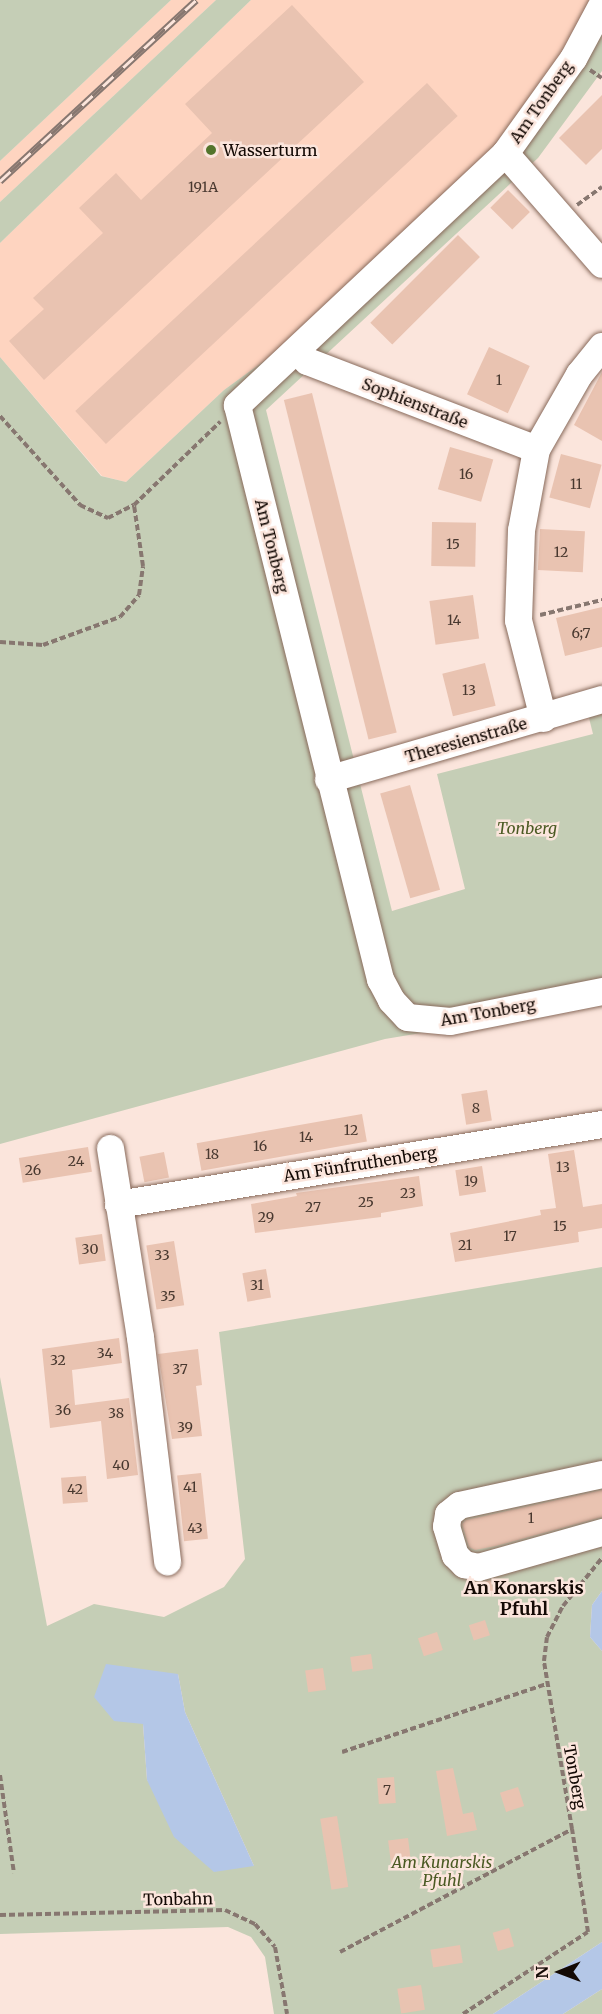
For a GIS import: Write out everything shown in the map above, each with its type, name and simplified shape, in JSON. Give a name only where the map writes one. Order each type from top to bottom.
[{"type":"street","name":"Am Tonberg","points":[[602,4],[573,58],[505,153],[237,405],[328,778],[380,979],[391,1000],[407,1017],[450,1021],[602,991]]},
{"type":"street","points":[[505,153],[602,264]]},
{"type":"street","points":[[543,718],[518,621],[521,530],[536,449],[579,374],[602,346]]},
{"type":"street","name":"Sophienstraße","points":[[297,351],[307,361],[536,449]]},
{"type":"street","name":"Theresienstraße","points":[[328,778],[543,718],[602,699]]},
{"type":"street","name":"Am Fünfruthenberg","points":[[118,1204],[602,1124]]},
{"type":"street","points":[[110,1148],[140,1337],[167,1561]]},
{"type":"street","points":[[602,1474],[459,1505],[448,1514],[446,1526],[455,1555],[464,1564],[478,1567],[602,1532]]},
{"type":"path","points":[[562,216],[602,187]]},
{"type":"path","points":[[0,416],[80,505],[108,518],[134,505],[237,405]]},
{"type":"path","points":[[0,642],[43,645],[120,617],[139,595],[143,566],[134,505]]},
{"type":"path","points":[[518,621],[602,600]]},
{"type":"path","name":"Tonberg","points":[[340,1952],[572,1829],[546,1684],[548,1637],[563,1606],[602,1558]]},
{"type":"path","points":[[342,1752],[546,1684]]},
{"type":"path","points":[[0,1774],[14,1873]]},
{"type":"path","points":[[463,2014],[588,1932],[572,1829]]},
{"type":"path","name":"Tonbahn","points":[[0,1915],[225,1910],[255,1923],[275,1947],[287,2014]]},
{"type":"shaded area","points":[[171,0],[216,0],[0,202],[0,161]]},
{"type":"shaded area","points":[[251,0],[591,0],[566,48],[500,142],[286,345],[224,390],[126,482],[102,476],[0,357],[0,243]]},
{"type":"green space","points":[[0,0],[171,0],[0,161]]},
{"type":"green space","points":[[216,0],[251,0],[0,243],[0,202]]},
{"type":"green space","points":[[602,0],[602,71],[538,158],[266,410],[392,911],[465,889],[437,774],[593,734],[588,714],[602,711],[602,1003],[385,1039],[0,1144],[0,357],[101,476],[126,482],[224,390],[286,345],[500,142]]},
{"type":"green space","name":"Am Kunarskis Pfuhl","points":[[602,1267],[602,1591],[592,1605],[590,1637],[602,1651],[602,1942],[493,2014],[274,2014],[265,1957],[251,1937],[228,1927],[0,1934],[0,1377],[47,1626],[94,1604],[164,1617],[224,1587],[245,1559],[219,1332]],"holes":[[[178,1674],[185,1712],[254,1866],[147,1780],[143,1724]]]},
{"type":"green space","points":[[602,1989],[602,2014],[563,2014]]},
{"type":"water","points":[[602,1591],[602,1651],[590,1637],[592,1605]]},
{"type":"water","points":[[106,1664],[178,1674],[185,1712],[254,1866],[214,1872],[174,1837],[147,1780],[143,1724],[114,1721],[94,1697]]},
{"type":"water","points":[[602,1942],[602,1989],[563,2014],[493,2014]]},
{"type":"building","points":[[292,5],[364,82],[44,380],[9,341],[44,309],[33,298],[103,233],[79,208],[116,173],[141,200],[212,133],[185,104]]},
{"type":"building","points":[[427,83],[458,116],[106,444],[75,411]]},
{"type":"building","points":[[602,95],[602,149],[586,165],[559,138]]},
{"type":"building","points":[[508,190],[530,212],[512,230],[490,208]]},
{"type":"building","points":[[458,235],[480,257],[392,345],[370,323]]},
{"type":"building","points":[[489,347],[530,366],[508,413],[467,394]]},
{"type":"building","points":[[602,372],[602,441],[574,425]]},
{"type":"building","points":[[312,393],[397,733],[369,740],[284,400]]},
{"type":"building","points":[[450,447],[493,459],[481,502],[438,489]]},
{"type":"building","points":[[561,454],[602,465],[590,508],[549,497]]},
{"type":"building","points":[[432,522],[476,523],[475,567],[431,566]]},
{"type":"building","points":[[540,529],[585,531],[583,572],[538,570]]},
{"type":"building","points":[[473,595],[479,639],[436,645],[429,601]]},
{"type":"building","points":[[602,607],[602,647],[565,656],[556,618]]},
{"type":"building","points":[[485,663],[496,706],[453,716],[442,674]]},
{"type":"building","points":[[410,785],[440,890],[410,898],[380,794]]},
{"type":"building","points":[[487,1090],[492,1121],[466,1125],[461,1094]]},
{"type":"building","points":[[362,1114],[367,1142],[201,1171],[197,1143]]},
{"type":"building","points":[[88,1147],[92,1172],[23,1183],[19,1158]]},
{"type":"building","points":[[574,1150],[583,1207],[602,1204],[602,1228],[578,1232],[579,1242],[455,1262],[450,1233],[541,1215],[540,1210],[556,1208],[548,1154]]},
{"type":"building","points":[[164,1152],[169,1178],[144,1182],[139,1157]]},
{"type":"building","points":[[482,1166],[486,1192],[459,1196],[455,1170]]},
{"type":"building","points":[[419,1176],[423,1206],[381,1213],[381,1217],[255,1233],[251,1204],[297,1196],[296,1193]]},
{"type":"building","points":[[102,1234],[106,1261],[79,1264],[75,1238]]},
{"type":"building","points":[[174,1241],[184,1305],[157,1310],[146,1245]]},
{"type":"building","points":[[266,1269],[271,1298],[247,1302],[242,1273]]},
{"type":"building","points":[[119,1338],[122,1363],[72,1370],[75,1405],[129,1398],[138,1475],[107,1479],[101,1421],[50,1428],[42,1349]]},
{"type":"building","points":[[198,1349],[202,1385],[196,1386],[202,1436],[172,1439],[158,1354]]},
{"type":"building","points":[[201,1473],[208,1539],[184,1541],[177,1476]]},
{"type":"building","points":[[86,1476],[88,1502],[63,1504],[61,1478]]},
{"type":"building","points":[[602,1490],[602,1517],[496,1546],[475,1550],[469,1547],[462,1524],[466,1520]]},
{"type":"building","points":[[491,1580],[494,1592],[480,1595],[477,1583]]},
{"type":"building","points":[[485,1620],[490,1635],[474,1640],[469,1625]]},
{"type":"building","points":[[437,1632],[443,1650],[424,1656],[418,1638]]},
{"type":"building","points":[[371,1654],[373,1669],[352,1672],[350,1657]]},
{"type":"building","points":[[323,1668],[326,1690],[308,1692],[305,1671]]},
{"type":"building","points":[[453,1768],[463,1814],[473,1812],[477,1830],[447,1836],[436,1771]]},
{"type":"building","points":[[394,1777],[396,1803],[379,1804],[377,1778]]},
{"type":"building","points":[[518,1787],[524,1806],[506,1812],[500,1793]]},
{"type":"building","points":[[337,1816],[348,1887],[331,1890],[320,1819]]},
{"type":"building","points":[[408,1838],[411,1861],[391,1863],[388,1840]]},
{"type":"building","points":[[509,1928],[514,1946],[498,1951],[493,1933]]},
{"type":"building","points":[[460,1945],[463,1963],[433,1967],[430,1950]]},
{"type":"building","points":[[421,1985],[425,2010],[401,2013],[397,1989]]},
{"type":"railway","points":[[0,181],[196,0]]},
{"type":"place","name":"Wasserturm","points":[[211,150]]},
{"type":"district","name":"An Konarskis Pfuhl","points":[[524,1599]]}]
